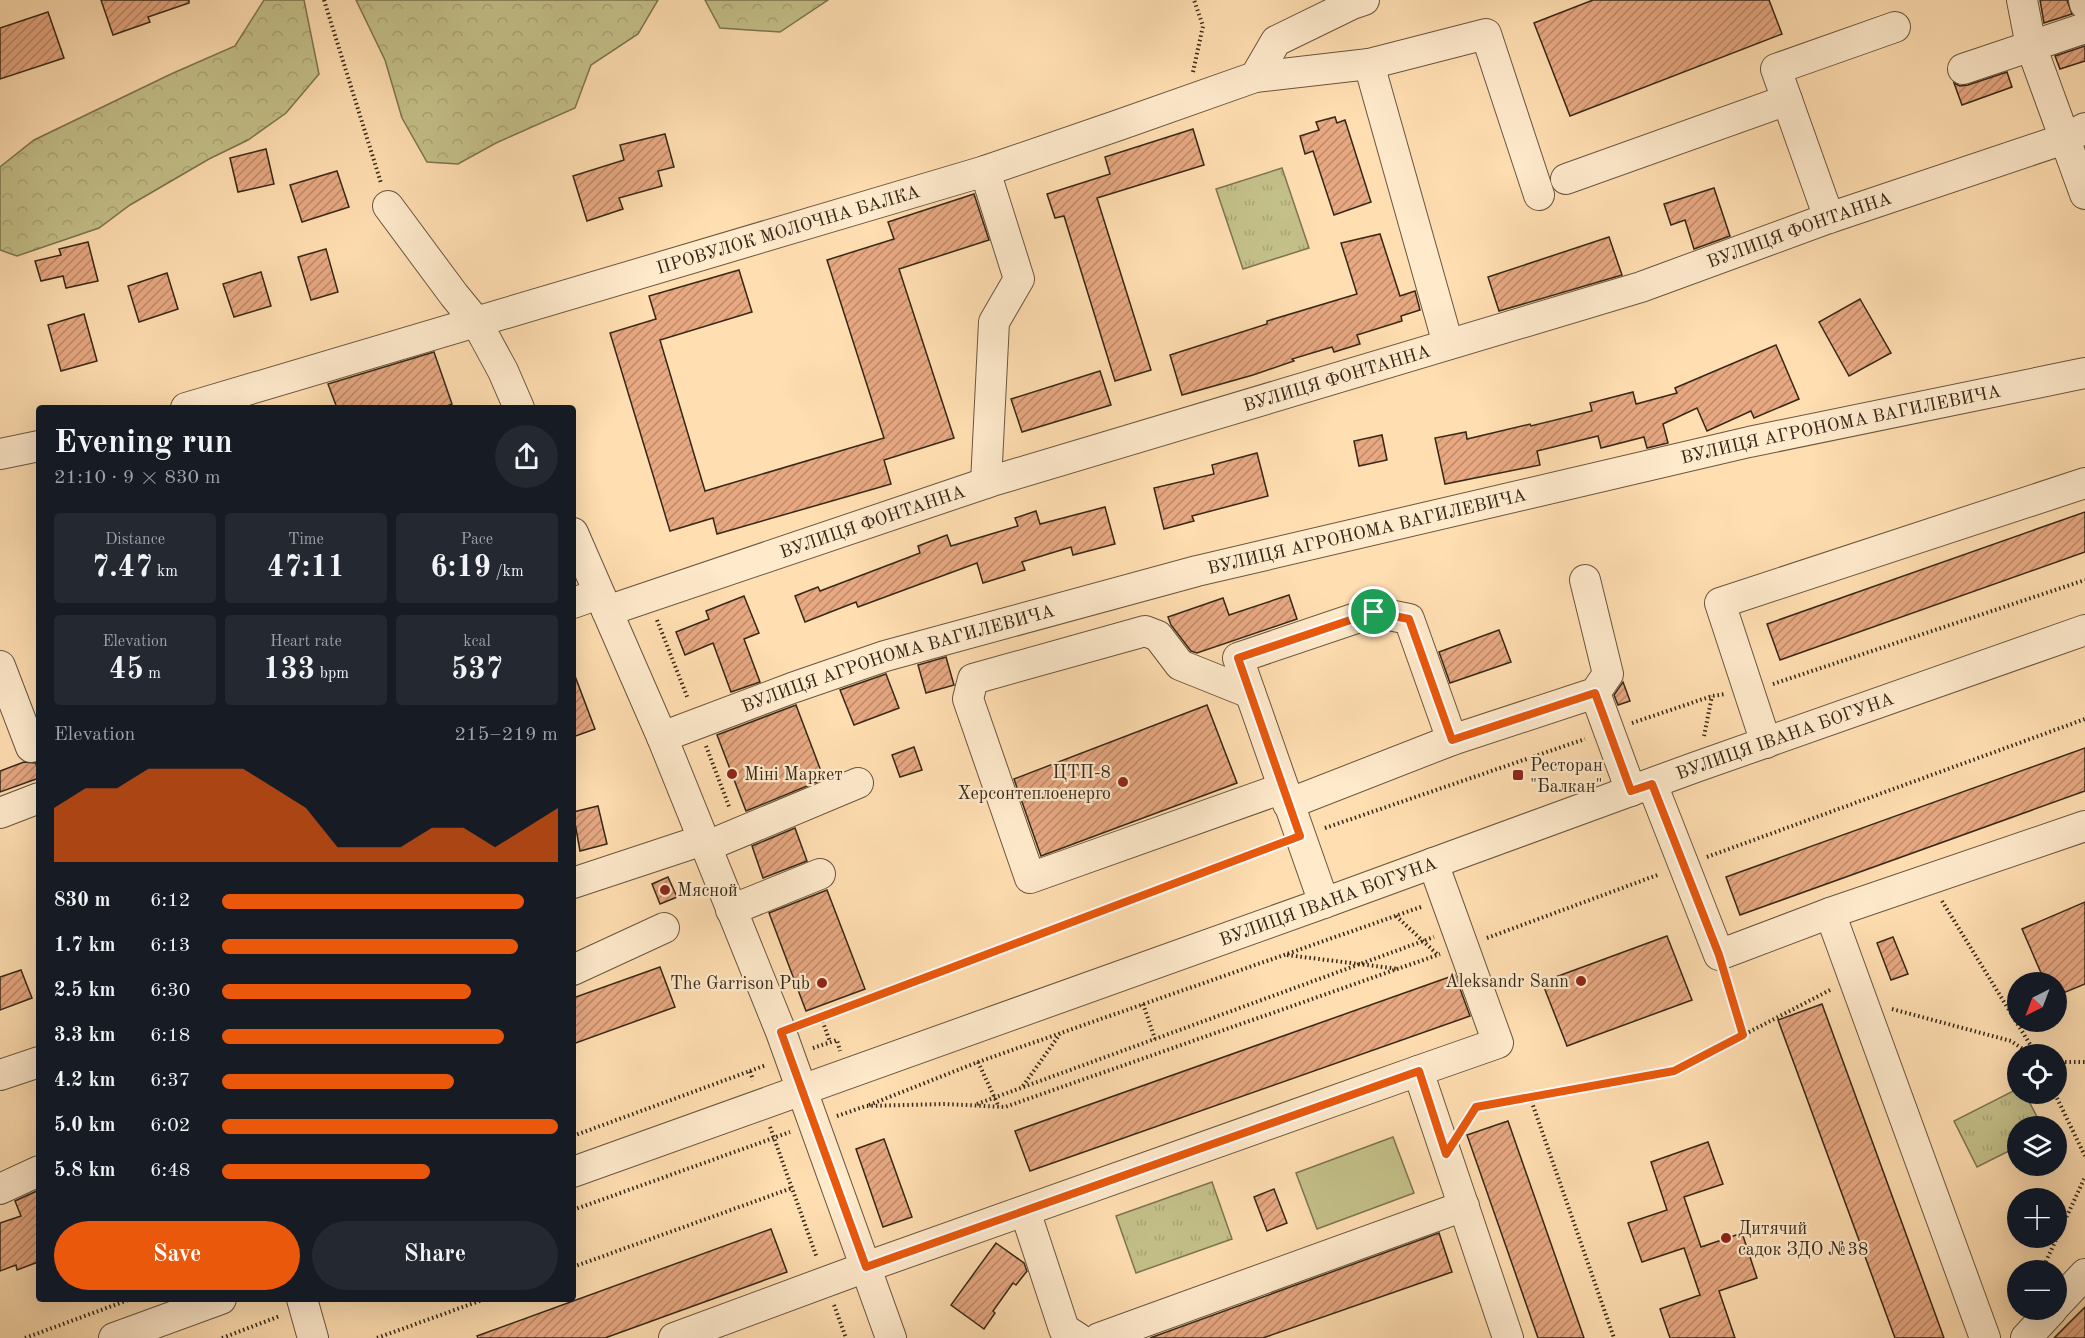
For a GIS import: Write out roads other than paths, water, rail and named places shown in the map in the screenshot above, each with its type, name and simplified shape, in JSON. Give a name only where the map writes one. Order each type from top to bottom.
[{"type":"street","points":[[1256,76],[1276,41],[1364,0]]},
{"type":"street","points":[[2022,0],[2031,46],[2074,133],[2085,194]]},
{"type":"street","points":[[1829,218],[1776,69],[1895,27]]},
{"type":"street","points":[[1963,69],[2085,28]]},
{"type":"street","name":"ПРОВУЛОК МОЛОЧНА БАЛКА","points":[[196,405],[985,171],[1256,76],[1369,64],[1486,34],[1539,195]]},
{"type":"street","points":[[1369,64],[1449,344]]},
{"type":"street","points":[[1566,179],[1787,100]]},
{"type":"street","name":"ВУЛИЦЯ ФОНТАННА","points":[[593,603],[1641,287],[1829,218],[2074,133]]},
{"type":"street","points":[[985,171],[1019,279],[994,322],[986,483]]},
{"type":"street","points":[[388,206],[477,323],[503,371],[518,405]]},
{"type":"street","name":"ВУЛИЦЯ АГРОНОМА ВАГИЛЕВИЧА","points":[[662,736],[885,656],[1197,571],[1749,442],[2085,373]]},
{"type":"street","points":[[0,454],[36,447]]},
{"type":"street","points":[[1766,743],[1720,603],[2085,483]]},
{"type":"street","points":[[576,544],[593,603],[662,736],[781,1032],[891,1338]]},
{"type":"street","points":[[1250,693],[1180,665],[1158,636],[1145,631],[973,679],[968,699],[1030,878],[1595,693],[1608,674],[1585,580]]},
{"type":"street","points":[[1324,903],[1238,658],[1374,612],[1409,619],[1452,740]]},
{"type":"street","name":"ВУЛИЦЯ ІВАНА БОГУНА","points":[[576,1171],[1641,787],[2085,630]]},
{"type":"street","points":[[2,677],[31,747]]},
{"type":"street","points":[[1595,693],[1609,731],[1684,866],[1719,955],[1830,913],[2085,826]]},
{"type":"street","points":[[576,882],[704,844],[858,783]]},
{"type":"street","points":[[0,813],[36,799]]},
{"type":"street","points":[[674,1338],[730,1328],[826,1282],[866,1267],[1497,1043],[1453,943],[1447,898],[1433,863]]},
{"type":"street","points":[[731,910],[820,874]]},
{"type":"street","points":[[1830,913],[1985,1338]]},
{"type":"street","points":[[576,969],[664,928]]},
{"type":"street","points":[[0,1075],[36,1063]]},
{"type":"street","points":[[1419,1071],[1508,1338]]},
{"type":"street","points":[[0,1189],[36,1172]]},
{"type":"street","points":[[1099,1338],[1464,1206]]},
{"type":"street","points":[[1024,1211],[1064,1329],[1078,1338]]},
{"type":"street","points":[[2067,1293],[2085,1274]]},
{"type":"street","points":[[114,1338],[213,1302]]},
{"type":"street","points":[[303,1303],[313,1338]]},
{"type":"street","points":[[2026,1338],[2043,1320]]},
{"type":"place","name":"Міні Маркет","points":[[732,774]]},
{"type":"place","name":"Ресторан \"Балкан\"","points":[[1518,775]]},
{"type":"place","name":"ЦТП-8 Херсонтеплоенерго","points":[[1123,782]]},
{"type":"place","name":"Мясной","points":[[665,890]]},
{"type":"place","name":"Aleksandr Sann","points":[[1581,981]]},
{"type":"place","name":"The Garrison Pub","points":[[822,983]]},
{"type":"place","name":"Дитячий садок ЗДО №38","points":[[1726,1238]]}]
